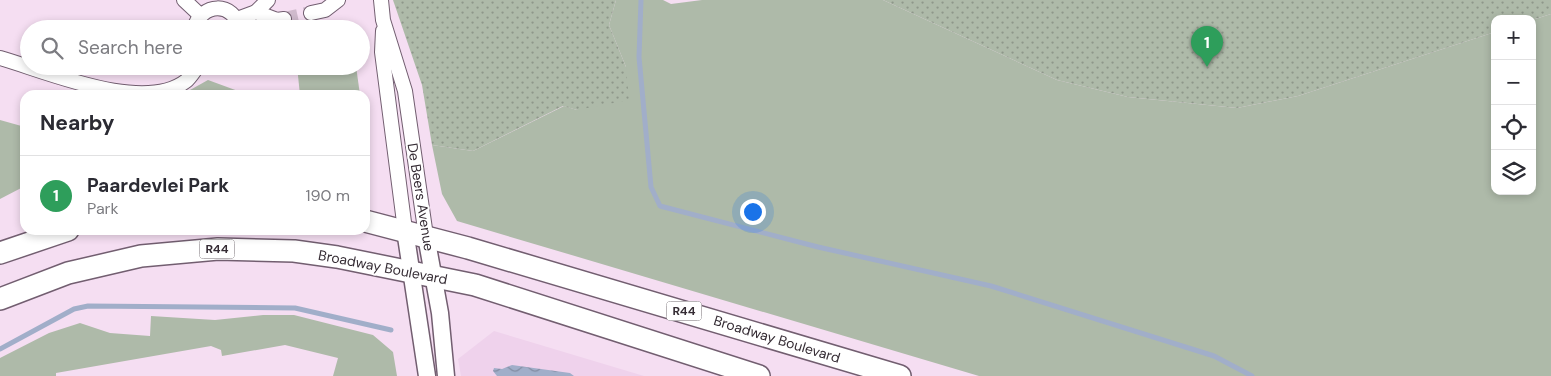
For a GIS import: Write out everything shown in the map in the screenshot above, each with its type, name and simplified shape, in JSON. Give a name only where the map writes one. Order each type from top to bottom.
[{"type":"main road","name":"Broadway Boulevard","points":[[370,223],[426,236],[900,376]]},
{"type":"main road","points":[[0,253],[53,235]]},
{"type":"main road","name":"Broadway Boulevard","points":[[0,299],[68,273],[141,256],[218,249],[294,251],[475,285],[759,376]]},
{"type":"street","points":[[184,0],[200,15]]},
{"type":"street","points":[[244,20],[256,12],[268,0]]},
{"type":"street","points":[[311,13],[325,10],[338,0]]},
{"type":"street","name":"De Beers Avenue","points":[[381,0],[383,20],[382,52],[405,230],[428,376]]},
{"type":"street","points":[[198,20],[200,15],[211,8],[226,4],[236,20]]},
{"type":"street","points":[[256,12],[277,20],[284,19]]},
{"type":"street","name":"De Beers Avenue","points":[[383,20],[405,92],[426,236],[440,313],[445,370]]},
{"type":"street","points":[[0,58],[20,64]]},
{"type":"street","points":[[59,75],[110,90]]},
{"type":"street","points":[[162,90],[186,81],[191,75]]},
{"type":"shaded area","points":[[494,331],[644,376],[461,376],[458,359]]},
{"type":"green space","points":[[393,0],[616,0],[609,25],[626,67],[629,100],[577,110],[563,106],[473,151],[432,145],[422,85]]},
{"type":"green space","points":[[616,0],[663,0],[671,4],[702,0],[883,0],[1057,80],[1128,97],[1237,108],[1298,96],[1491,33],[1491,195],[1536,195],[1536,19],[1551,14],[1551,376],[979,376],[457,221],[442,194],[432,145],[473,151],[564,106],[577,110],[626,67],[609,25]]},
{"type":"green space","points":[[883,0],[1551,0],[1551,14],[1536,19],[1536,15],[1491,15],[1491,33],[1298,96],[1237,108],[1128,97],[1057,80]]},
{"type":"green space","points":[[298,75],[357,75],[359,90],[299,90]]},
{"type":"green space","points":[[208,80],[235,90],[190,90]]},
{"type":"green space","points":[[0,120],[20,126],[20,189],[0,199]]},
{"type":"green space","points":[[263,315],[294,315],[373,335],[393,352],[397,376],[333,376],[338,358],[285,345],[222,356],[221,350],[211,346],[56,373],[56,376],[0,376],[0,358],[49,333],[80,323],[110,333],[150,336],[151,316],[215,320]]},
{"type":"water","points":[[512,365],[570,373],[574,376],[497,376],[493,371],[494,368],[502,369]]},
{"type":"waterway","points":[[641,0],[639,57],[651,187],[660,206],[818,247],[991,286],[1214,356],[1252,376]]},
{"type":"waterway","points":[[0,349],[74,309],[88,306],[295,308],[391,330]]},
{"type":"tunnel","points":[[284,19],[311,13]]},
{"type":"place","name":"Paardevlei Park","points":[[1207,67]]}]
